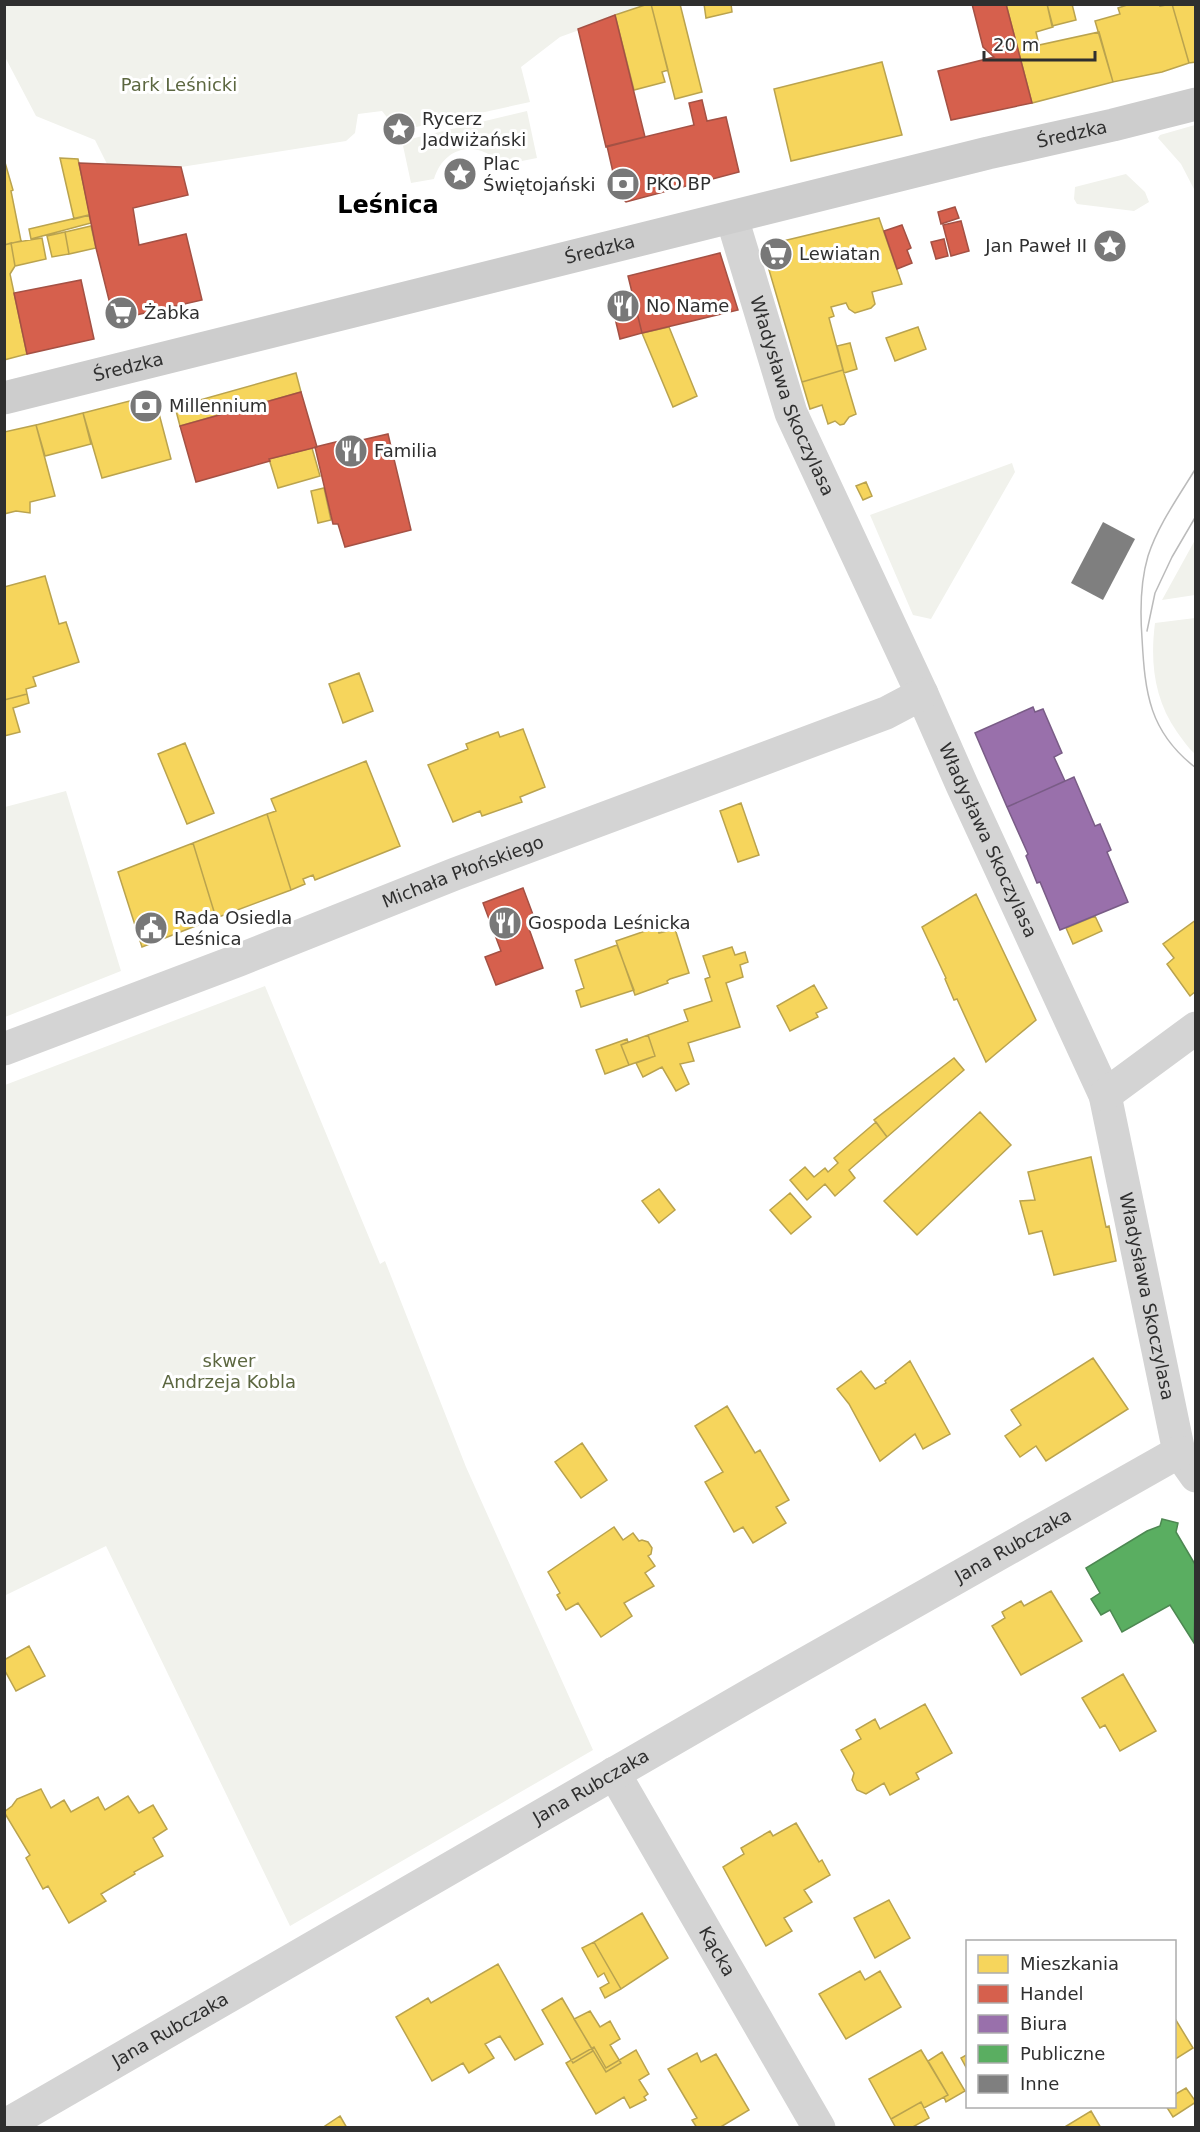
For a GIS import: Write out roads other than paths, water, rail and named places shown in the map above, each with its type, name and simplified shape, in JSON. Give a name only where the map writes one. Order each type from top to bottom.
[{"type":"main road","name":"Średzka","points":[[4,398],[988,153],[1196,104]]},
{"type":"street","name":"Władysława Skoczylasa","points":[[732,218],[791,413],[1105,1095],[1187,1464]]},
{"type":"street","name":"Michała Płońskiego","points":[[4,1049],[239,960],[455,874],[886,713],[922,694]]},
{"type":"street","points":[[1105,1095],[1196,1028]]},
{"type":"street","name":"Jana Rubczaka","points":[[4,2126],[614,1773],[1187,1464]]},
{"type":"street","name":"Kącka","points":[[614,1773],[819,2127]]},
{"type":"tram line","points":[[1196,468],[1169,511],[1152,544],[1143,576],[1141,607],[1145,676],[1152,710],[1168,740],[1196,768]]},
{"type":"tram line","points":[[1147,631],[1155,593],[1172,557],[1196,516]]},
{"type":"place","name":"Rycerz Jadwiżański","points":[[399,129]]},
{"type":"place","name":"Plac Świętojański","points":[[460,174]]},
{"type":"place","name":"PKO BP","points":[[623,184]]},
{"type":"place","name":"Jan Paweł II","points":[[1110,246]]},
{"type":"place","name":"Lewiatan","points":[[776,254]]},
{"type":"place","name":"No Name","points":[[623,306]]},
{"type":"place","name":"Żabka","points":[[121,313]]},
{"type":"place","name":"Millennium","points":[[146,406]]},
{"type":"place","name":"Familia","points":[[351,451]]},
{"type":"place","name":"Gospoda Leśnicka","points":[[505,923]]},
{"type":"place","name":"Rada Osiedla Leśnica","points":[[151,928]]},
{"type":"district","name":"Leśnica","points":[[388,205]]},
{"type":"park label","name":"Park Leśnicki","points":[[179,85]]},
{"type":"park label","name":"skwer Andrzeja Kobla","points":[[229,1371]]}]
